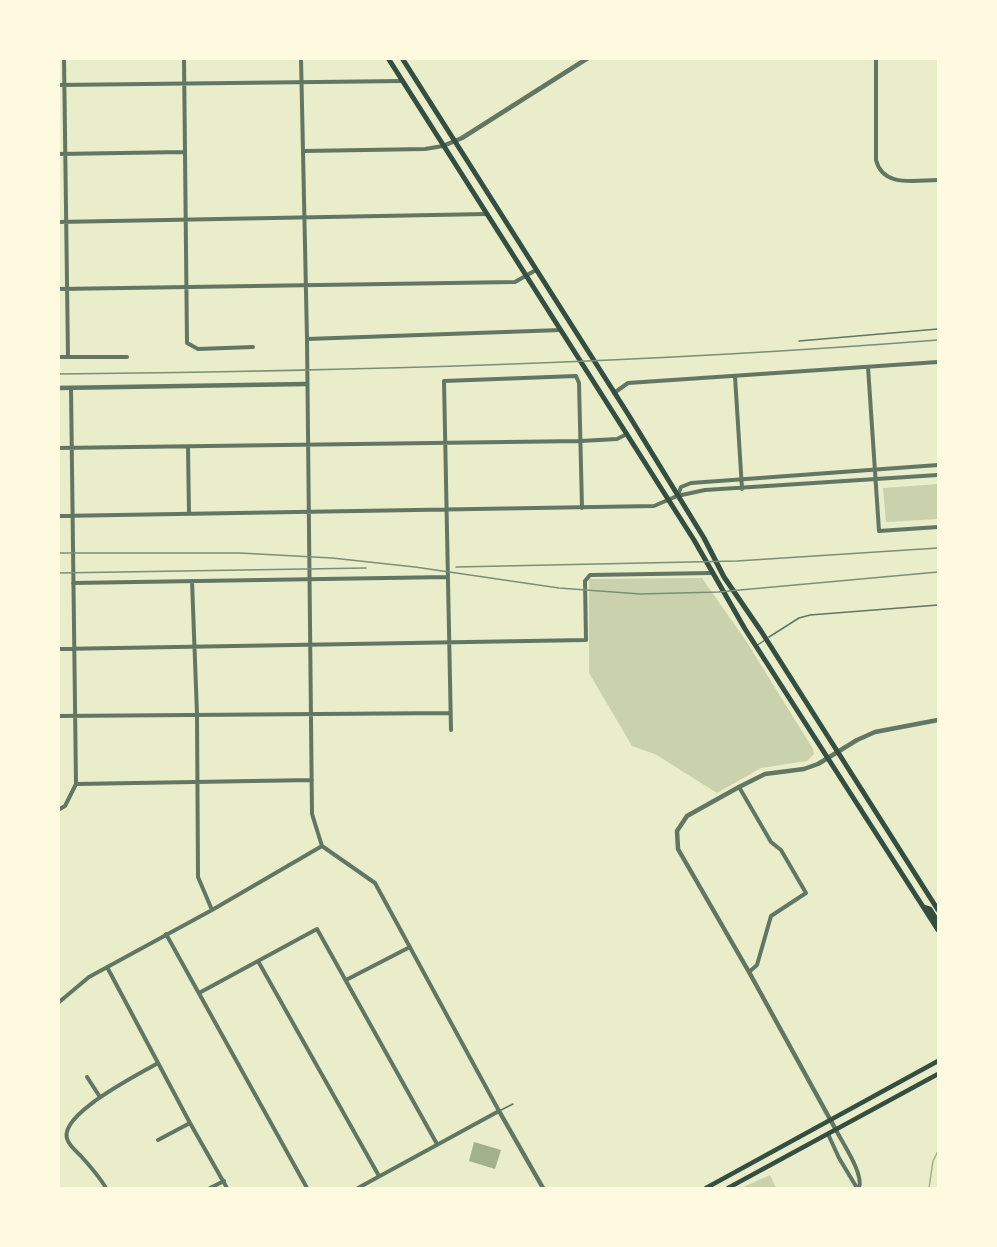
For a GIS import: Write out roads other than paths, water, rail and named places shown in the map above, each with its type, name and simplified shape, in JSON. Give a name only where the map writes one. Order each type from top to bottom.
[{"type":"main road","points":[[388,58],[669,501],[756,646],[939,930]]},
{"type":"main road","points":[[402,58],[704,538],[724,577],[939,910]]},
{"type":"main road","points":[[891,856],[901,866],[922,899],[932,901]]},
{"type":"main road","points":[[924,907],[930,909],[939,922]]},
{"type":"main road","points":[[706,1188],[939,1061]]},
{"type":"main road","points":[[728,1188],[939,1074]]},
{"type":"street","points":[[64,58],[68,357]]},
{"type":"street","points":[[184,58],[187,342],[198,349],[254,347]]},
{"type":"street","points":[[302,58],[309,444],[312,813],[322,846],[375,883],[543,1188]]},
{"type":"street","points":[[304,151],[424,149],[443,146],[455,142],[588,58]]},
{"type":"street","points":[[876,58],[876,160],[882,174],[894,180],[939,180]]},
{"type":"street","points":[[58,85],[403,81]]},
{"type":"street","points":[[58,154],[184,152]]},
{"type":"street","points":[[58,222],[487,214]]},
{"type":"street","points":[[58,289],[515,282],[536,270]]},
{"type":"street","points":[[307,339],[561,330]]},
{"type":"street","points":[[58,357],[127,357]]},
{"type":"street","points":[[614,393],[628,383],[939,362]]},
{"type":"street","points":[[868,367],[879,531],[939,527]]},
{"type":"street","points":[[450,730],[444,381],[576,376],[579,383],[582,508]]},
{"type":"street","points":[[735,376],[742,489]]},
{"type":"street","points":[[58,388],[307,384]]},
{"type":"street","points":[[58,810],[65,806],[76,784],[71,388]]},
{"type":"street","points":[[58,448],[580,441],[615,440],[627,434]]},
{"type":"street","points":[[188,447],[189,514]]},
{"type":"street","points":[[677,496],[681,487],[691,483],[939,465]]},
{"type":"street","points":[[58,516],[654,506],[677,496],[705,490],[939,476]]},
{"type":"street","points":[[58,649],[586,640],[586,577],[590,575],[711,573]]},
{"type":"street","points":[[73,583],[448,577]]},
{"type":"street","points":[[192,581],[198,877],[212,910]]},
{"type":"street","points":[[58,716],[450,713]]},
{"type":"street","points":[[830,1121],[828,1134],[839,1158],[858,1188],[861,1184],[851,1157],[678,849],[676,836],[678,827],[687,816],[765,774],[804,769],[875,732],[939,720]]},
{"type":"street","points":[[76,784],[312,780]]},
{"type":"street","points":[[740,787],[771,842],[781,850],[806,893],[771,915],[757,965],[749,972]]},
{"type":"street","points":[[58,1003],[89,977],[212,910],[322,846]]},
{"type":"street","points":[[199,993],[317,929],[437,1144]]},
{"type":"street","points":[[166,934],[307,1188]]},
{"type":"street","points":[[346,980],[410,947]]},
{"type":"street","points":[[258,961],[379,1176]]},
{"type":"street","points":[[107,967],[227,1188]]},
{"type":"street","points":[[106,1188],[67,1140],[66,1131],[72,1120],[100,1097],[158,1063]]},
{"type":"street","points":[[87,1077],[100,1097]]},
{"type":"street","points":[[358,1188],[499,1111]]},
{"type":"street","points":[[158,1140],[190,1123]]},
{"type":"street","points":[[210,1188],[224,1181]]},
{"type":"lane","points":[[799,341],[939,329]]},
{"type":"lane","points":[[756,646],[799,618],[810,615],[939,605]]},
{"type":"lane","points":[[499,1111],[513,1104]]},
{"type":"waterway","points":[[929,1188],[933,1161],[938,1151]]},
{"type":"railway","points":[[58,374],[499,365],[719,355],[938,340]]},
{"type":"railway","points":[[456,567],[737,561],[938,548]]},
{"type":"railway","points":[[58,553],[240,553],[332,558],[415,567],[559,588],[640,594],[718,592],[938,572]]},
{"type":"railway","points":[[58,573],[366,568]]}]
